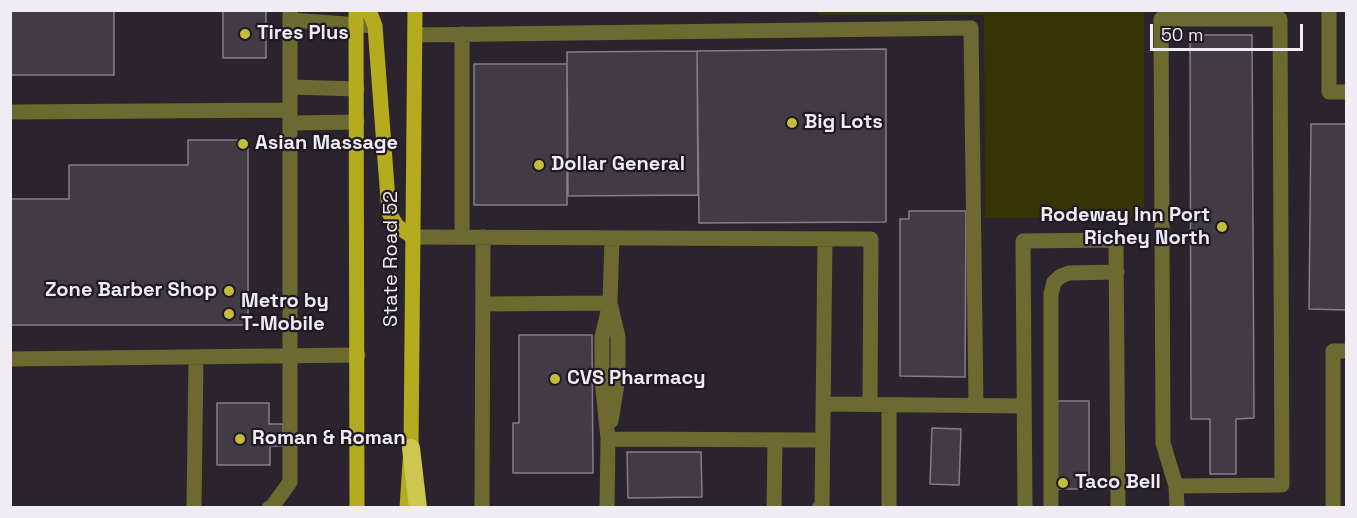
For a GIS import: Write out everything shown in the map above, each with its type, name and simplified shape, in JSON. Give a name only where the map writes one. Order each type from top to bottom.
[{"type":"highway","points":[[411,448],[418,507]]},
{"type":"main road","points":[[369,10],[375,26],[389,213],[397,226],[413,237]]},
{"type":"main road","name":"State Road 52","points":[[406,507],[411,448],[415,10]]},
{"type":"main road","name":"State Road 52","points":[[356,18],[357,507]]},
{"type":"lane","points":[[1329,10],[1329,92],[1347,92]]},
{"type":"lane","points":[[271,507],[290,483],[290,15],[356,18],[375,26]]},
{"type":"lane","points":[[1176,486],[1282,485],[1280,19],[1161,20],[1163,443],[1176,486],[1177,507]]},
{"type":"lane","points":[[414,34],[971,28],[976,405]]},
{"type":"lane","points":[[462,34],[462,237]]},
{"type":"lane","points":[[290,87],[357,89]]},
{"type":"lane","points":[[10,112],[290,117],[357,122]]},
{"type":"lane","points":[[413,237],[871,239],[870,404]]},
{"type":"lane","points":[[482,507],[483,237]]},
{"type":"lane","points":[[607,507],[608,439],[618,378],[618,337],[610,303],[612,238]]},
{"type":"lane","points":[[819,507],[822,507],[825,239]]},
{"type":"lane","points":[[1025,507],[1023,241],[1116,240],[1118,507]]},
{"type":"lane","points":[[1051,507],[1051,294],[1054,282],[1060,276],[1069,273],[1117,272]]},
{"type":"lane","points":[[483,304],[610,303]]},
{"type":"lane","points":[[1333,507],[1333,351],[1347,351]]},
{"type":"lane","points":[[10,359],[358,355]]},
{"type":"lane","points":[[194,507],[196,357]]},
{"type":"lane","points":[[823,404],[1024,406]]},
{"type":"lane","points":[[889,405],[889,507]]},
{"type":"lane","points":[[608,439],[823,440]]},
{"type":"lane","points":[[774,507],[775,440]]},
{"type":"shaded area","points":[[818,11],[1144,11],[1144,217],[985,218],[984,15],[818,15]]},
{"type":"building","points":[[10,10],[114,10],[114,75],[10,75]]},
{"type":"building","name":"Tires Plus","points":[[223,10],[266,10],[266,58],[223,58]]},
{"type":"building","name":"Rodeway Inn Port Richey North","points":[[1190,35],[1252,35],[1254,418],[1236,419],[1236,474],[1210,474],[1210,419],[1191,419]]},
{"type":"building","name":"Big Lots","points":[[886,49],[886,222],[699,223],[697,51]]},
{"type":"building","points":[[697,51],[698,195],[568,196],[567,52]]},
{"type":"building","points":[[474,64],[567,64],[567,205],[474,205]]},
{"type":"building","points":[[1311,124],[1346,124],[1346,310],[1309,309]]},
{"type":"building","points":[[188,140],[248,140],[248,325],[10,325],[10,199],[69,199],[69,165],[188,165]]},
{"type":"building","points":[[909,211],[966,211],[965,377],[900,376],[900,219],[909,219]]},
{"type":"building","name":"CVS Pharmacy","points":[[519,335],[592,335],[593,473],[513,473],[513,423],[519,423]]},
{"type":"building","points":[[1056,401],[1089,401],[1089,489],[1056,489]]},
{"type":"building","points":[[217,403],[269,403],[269,424],[283,424],[283,446],[270,446],[270,465],[217,465]]},
{"type":"building","points":[[932,428],[961,429],[959,485],[930,484]]},
{"type":"building","points":[[627,452],[701,452],[702,497],[628,498]]},
{"type":"place","name":"Tires Plus","points":[[245,34]]},
{"type":"place","name":"Big Lots","points":[[792,123]]},
{"type":"place","name":"Asian Massage","points":[[243,144]]},
{"type":"place","name":"Dollar General","points":[[539,165]]},
{"type":"place","name":"Rodeway Inn Port Richey North","points":[[1222,227]]},
{"type":"place","name":"Zone Barber Shop","points":[[229,291]]},
{"type":"place","name":"Metro by T-Mobile","points":[[229,314]]},
{"type":"place","name":"CVS Pharmacy","points":[[555,379]]},
{"type":"place","name":"Roman & Roman","points":[[240,439]]},
{"type":"place","name":"Taco Bell","points":[[1063,483]]}]
